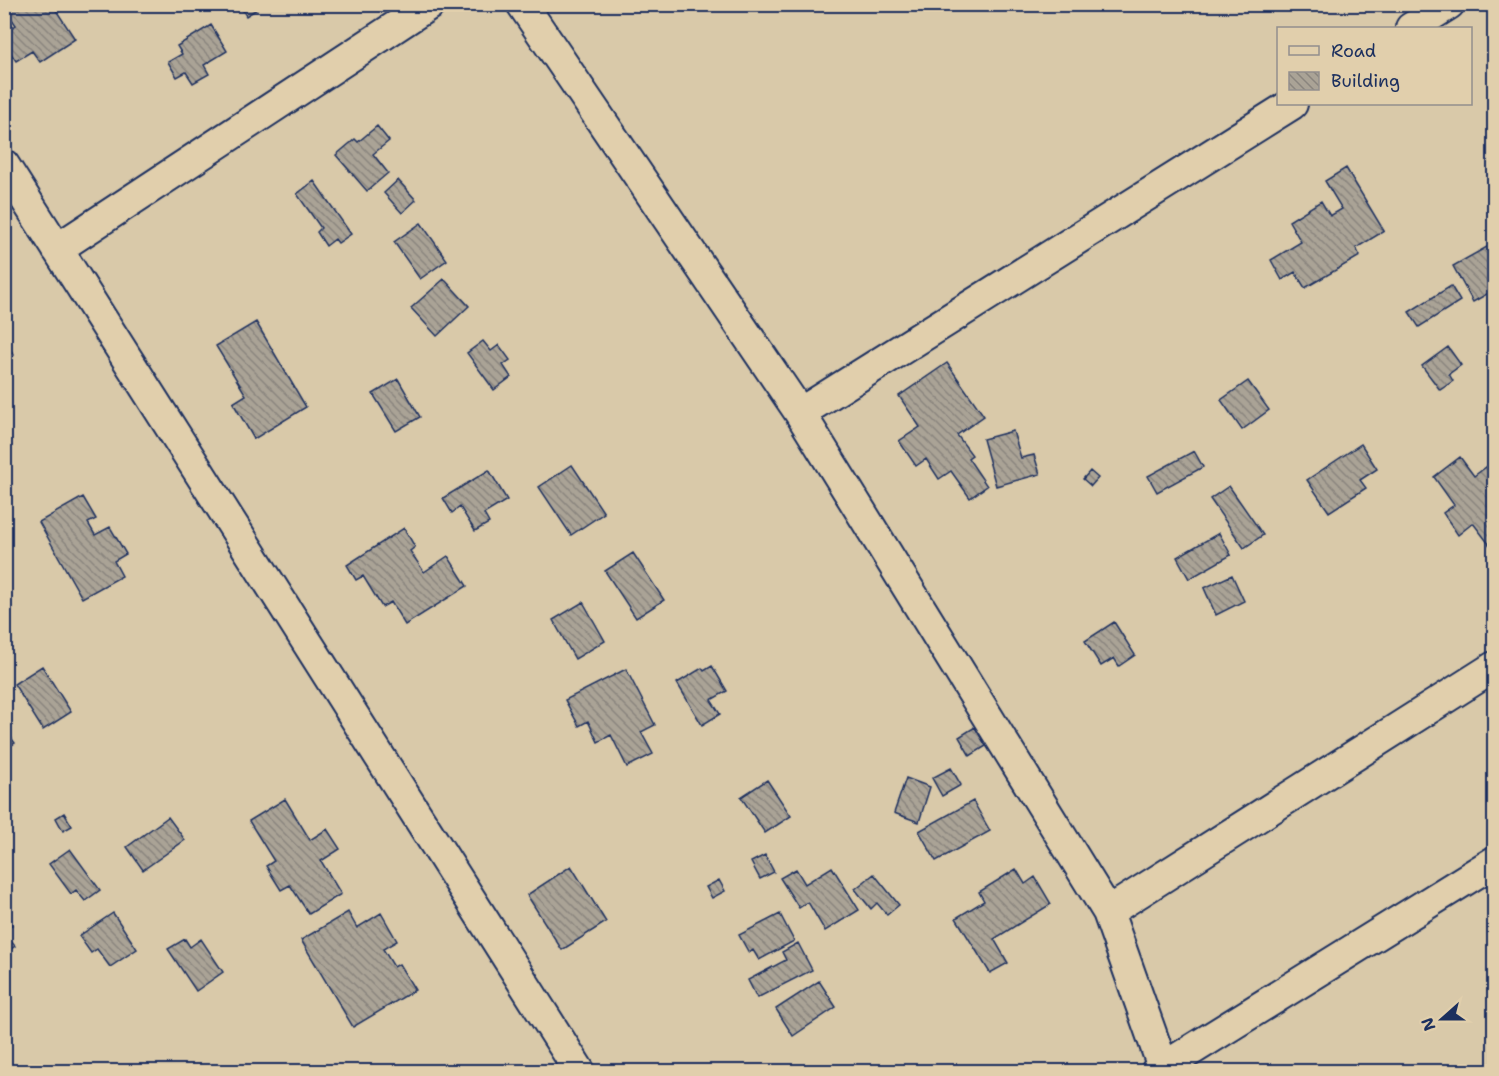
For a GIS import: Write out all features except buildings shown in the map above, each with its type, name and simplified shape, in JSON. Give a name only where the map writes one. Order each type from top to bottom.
[{"type":"street","points":[[57,249],[430,4]]},
{"type":"street","points":[[522,4],[800,413],[1108,912],[1159,1069],[1494,862]]},
{"type":"street","points":[[1413,27],[1449,4]]},
{"type":"street","points":[[800,413],[1290,105]]},
{"type":"street","points":[[4,165],[580,1071]]},
{"type":"street","points":[[1108,912],[1494,667]]}]
